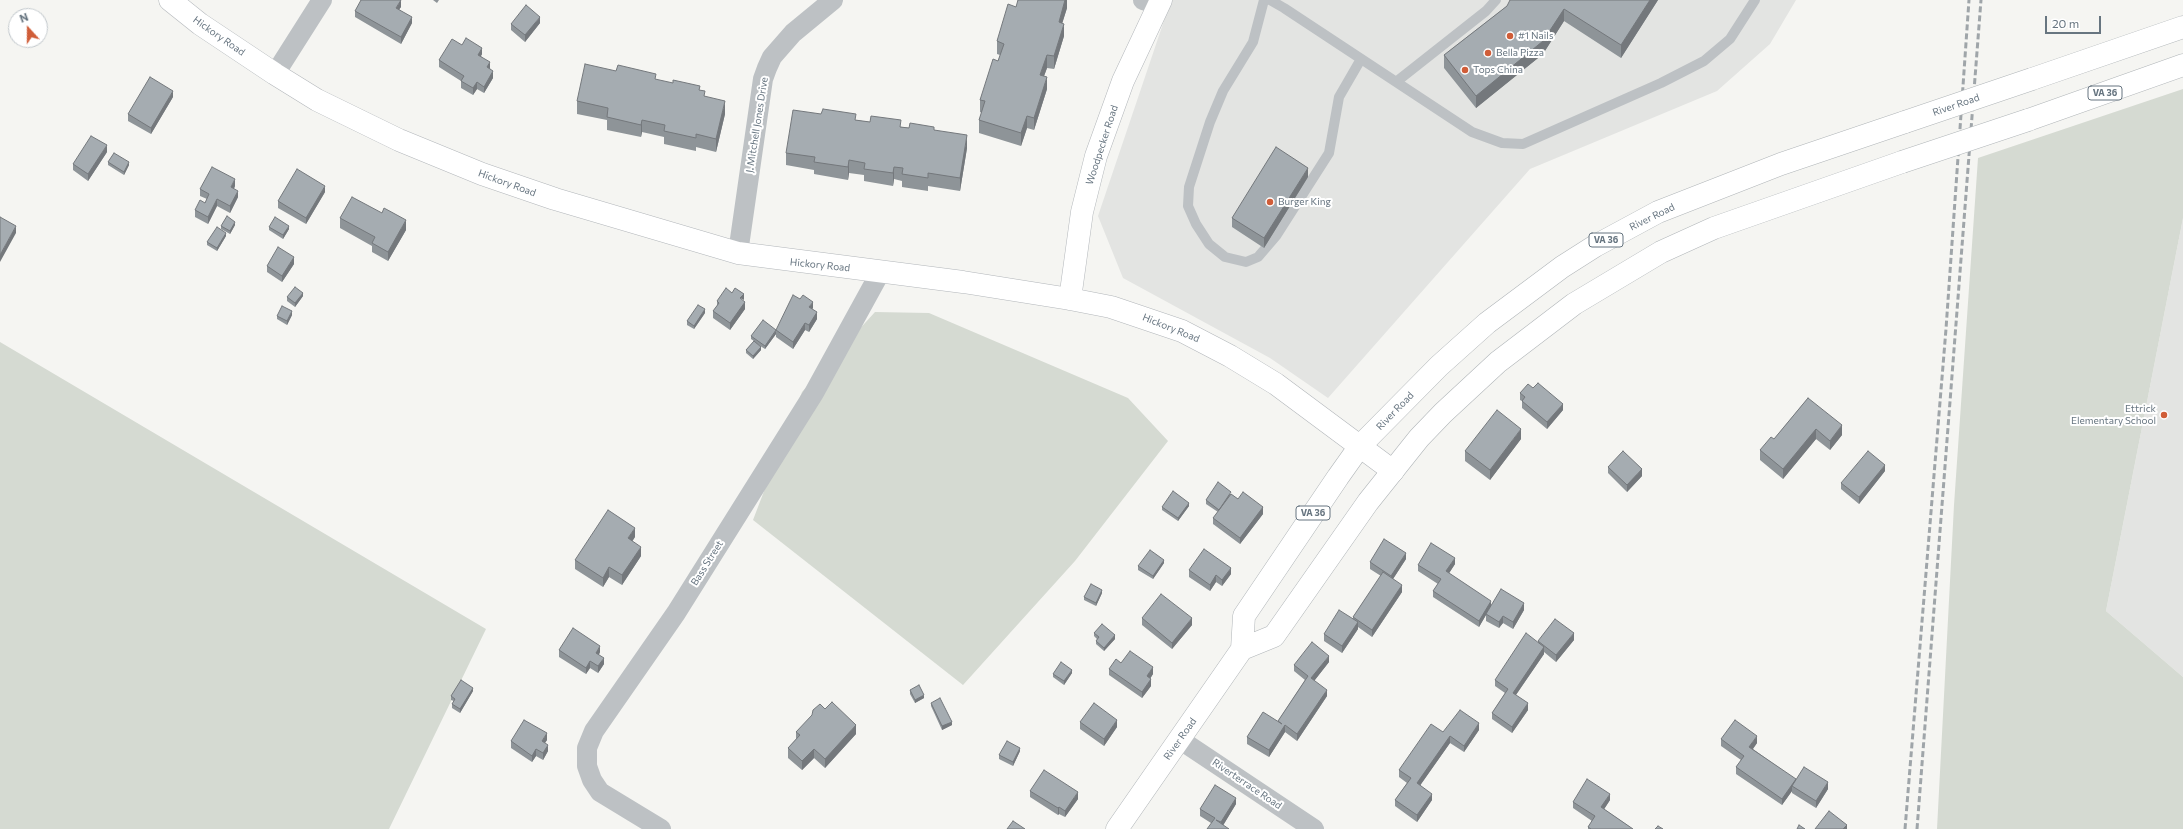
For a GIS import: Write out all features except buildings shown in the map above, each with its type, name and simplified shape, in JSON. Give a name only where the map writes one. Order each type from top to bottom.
[{"type":"main road","name":"Hickory Road","points":[[170,0],[200,24],[275,74],[318,100],[366,125],[482,174],[555,199],[738,254],[881,271],[1070,299],[1111,307],[1143,316],[1204,341],[1276,384],[1393,471]]},
{"type":"main road","name":"Woodpecker Road","points":[[1070,299],[1082,212],[1096,156],[1154,1]]},
{"type":"main road","name":"River Road","points":[[1117,829],[1242,649],[1244,616],[1360,446],[1439,366],[1487,323],[1524,294],[1595,246],[1658,212],[1696,196],[1780,164],[2183,27]]},
{"type":"main road","name":"VA 36","points":[[1242,649],[1274,636],[1320,568],[1393,471],[1443,413],[1498,362],[1574,304],[1622,274],[1661,252],[1714,228],[2183,65]]},
{"type":"street","points":[[275,74],[322,0]]},
{"type":"street","name":"J. Mitchell Jones Drive","points":[[738,254],[763,79],[767,68],[772,57],[793,33],[833,0]]},
{"type":"street","name":"Bass Street","points":[[661,829],[600,792],[587,766],[588,748],[594,731],[676,613],[806,406],[881,271]]},
{"type":"street","name":"Riverterrace Road","points":[[1180,739],[1314,829]]},
{"type":"lane","points":[[1264,0],[1253,42],[1223,91],[1210,122],[1189,187],[1188,206],[1200,231],[1209,244],[1225,257],[1246,262],[1258,257],[1276,236],[1329,153],[1339,97],[1361,59]]},
{"type":"lane","points":[[1270,0],[1472,132],[1502,143],[1524,144],[1661,84],[1704,61],[1730,39],[1755,0]]},
{"type":"lane","points":[[1396,82],[1486,11],[1496,0]]},
{"type":"shaded area","points":[[1171,0],[1796,0],[1770,44],[1717,91],[1530,169],[1328,398],[1270,358],[1123,278],[1098,216]]},
{"type":"shaded area","points":[[2183,89],[2183,218],[2106,611],[2183,677],[2183,829],[1937,829],[1954,505],[1978,158]]},
{"type":"shaded area","name":"Ettrick Elementary School","points":[[2183,218],[2183,677],[2106,611]]},
{"type":"shaded area","points":[[875,312],[929,313],[1128,398],[1168,441],[1075,561],[963,685],[753,520],[802,392]]},
{"type":"shaded area","points":[[0,342],[486,629],[389,829],[0,829]]},
{"type":"railway","points":[[1905,829],[1946,329],[1969,0]]},
{"type":"railway","points":[[1917,829],[1981,0]]},
{"type":"place","name":"#1 Nails","points":[[1510,36]]},
{"type":"place","name":"Bella Pizza","points":[[1488,53]]},
{"type":"place","name":"Tops China","points":[[1465,70]]},
{"type":"place","name":"Burger King","points":[[1270,202]]},
{"type":"place","name":"Ettrick Elementary School","points":[[2164,415]]}]
